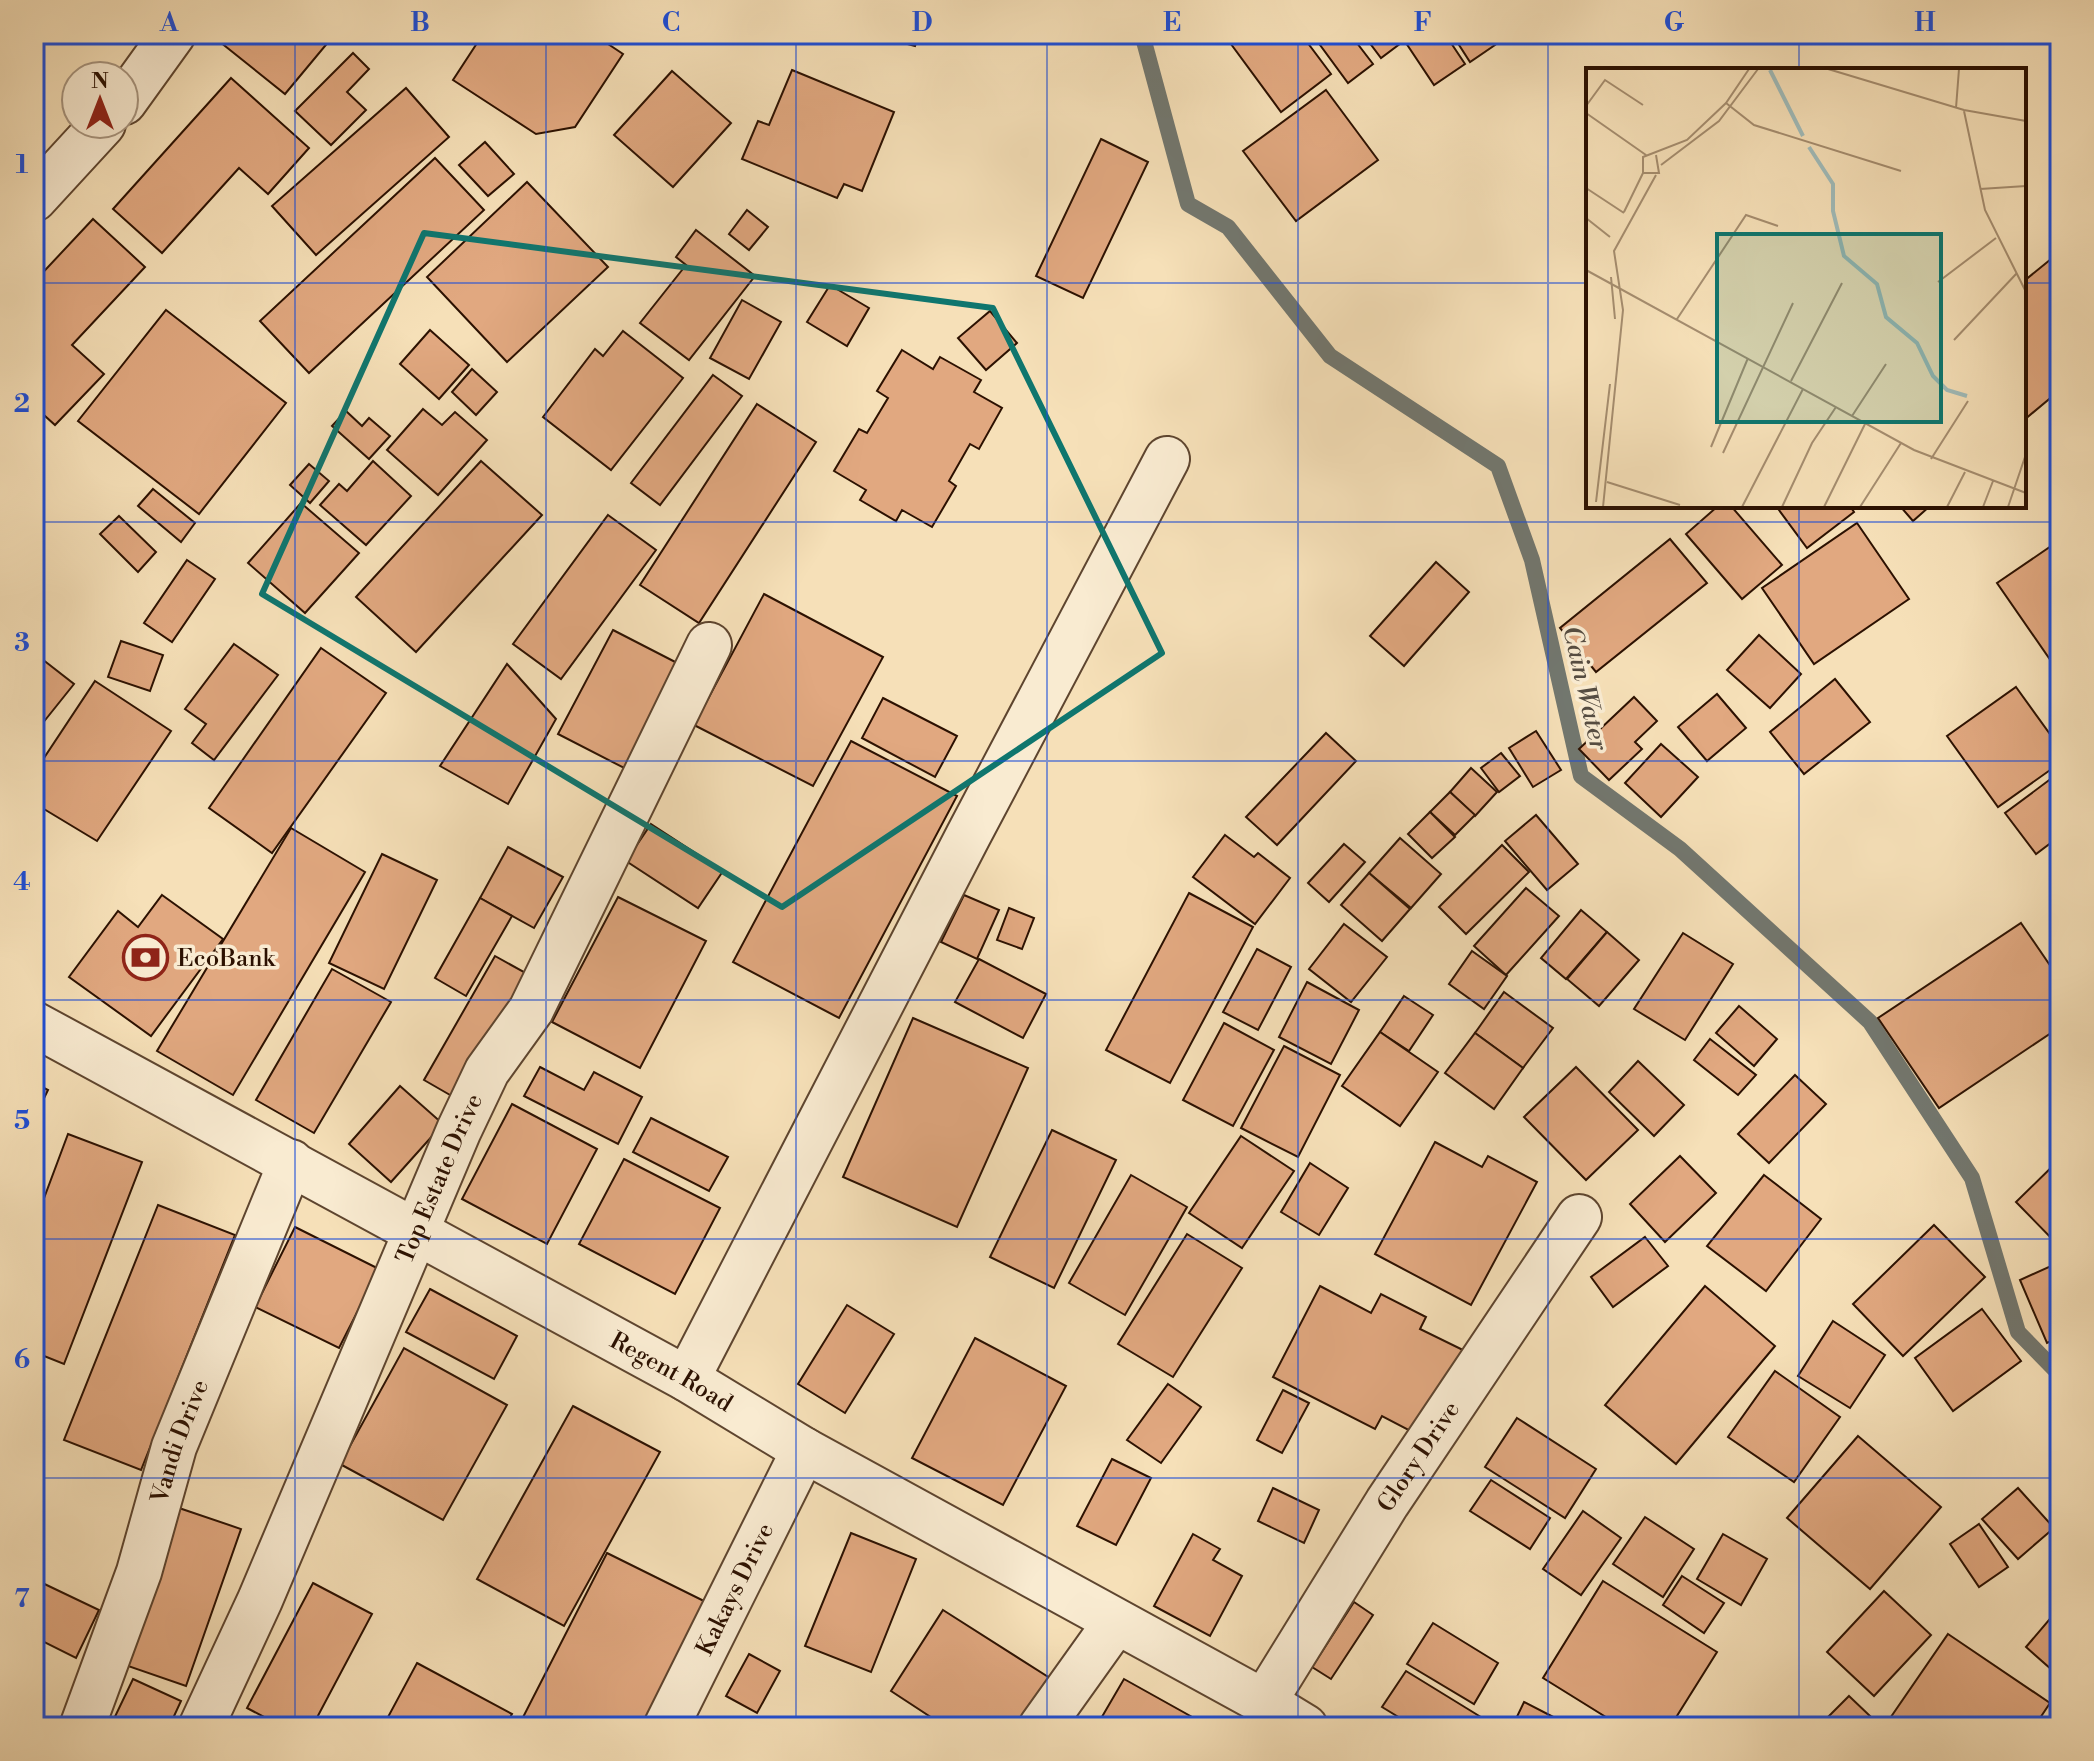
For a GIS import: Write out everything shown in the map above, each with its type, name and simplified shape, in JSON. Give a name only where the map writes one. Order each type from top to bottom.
[{"type":"street","points":[[140,80],[173,34]]},
{"type":"street","points":[[34,199],[88,140]]},
{"type":"street","points":[[687,1379],[1167,459]]},
{"type":"street","name":"Top Estate Drive","points":[[201,1727],[260,1600],[415,1231],[487,1071],[531,1010],[709,645]]},
{"type":"street","name":"Regent Road","points":[[34,1024],[687,1379],[804,1450],[1305,1727]]},
{"type":"street","name":"Vandi Drive","points":[[82,1727],[139,1572],[174,1447],[291,1162]]},
{"type":"street","name":"Glory Drive","points":[[1264,1702],[1387,1503],[1579,1217]]},
{"type":"street","name":"Kakays Drive","points":[[666,1727],[804,1450]]},
{"type":"street","points":[[1041,1727],[1116,1622]]},
{"type":"highlighted area","points":[[424,233],[993,308],[1162,653],[782,907],[262,594]]},
{"type":"building","points":[[210,34],[335,34],[285,94]]},
{"type":"building","points":[[483,34],[593,34],[623,54],[575,127],[536,134],[453,80]]},
{"type":"building","points":[[870,34],[919,34],[915,46]]},
{"type":"building","points":[[1236,34],[1301,34],[1331,74],[1281,112],[1228,40]]},
{"type":"building","points":[[1312,34],[1350,34],[1373,64],[1348,83]]},
{"type":"building","points":[[1363,34],[1394,34],[1401,43],[1381,58]]},
{"type":"building","points":[[1400,34],[1445,34],[1465,64],[1434,85]]},
{"type":"building","points":[[1452,34],[1488,34],[1495,45],[1470,62]]},
{"type":"building","points":[[353,53],[369,69],[347,92],[366,110],[331,145],[295,111]]},
{"type":"building","points":[[792,70],[894,112],[862,191],[844,184],[837,198],[742,159],[758,121],[769,125]]},
{"type":"building","points":[[672,71],[731,123],[673,187],[614,135]]},
{"type":"building","points":[[231,78],[309,148],[268,194],[239,168],[162,253],[113,209]]},
{"type":"building","points":[[406,88],[449,137],[316,255],[272,206]]},
{"type":"building","points":[[1326,90],[1378,160],[1296,221],[1243,151]]},
{"type":"building","points":[[1101,139],[1148,162],[1083,298],[1036,276]]},
{"type":"building","points":[[485,142],[514,174],[488,196],[459,165]]},
{"type":"building","points":[[435,158],[484,210],[309,373],[260,321]]},
{"type":"building","points":[[527,182],[608,267],[507,362],[427,277]]},
{"type":"building","points":[[747,210],[768,227],[749,250],[729,234]]},
{"type":"building","points":[[93,219],[145,267],[72,345],[104,374],[55,425],[34,406],[34,282]]},
{"type":"building","points":[[696,230],[755,276],[689,360],[640,323],[686,265],[676,257]]},
{"type":"building","points":[[2056,255],[2060,260],[2060,390],[2026,418],[2026,279]]},
{"type":"building","points":[[830,285],[869,308],[847,346],[807,322]]},
{"type":"building","points":[[742,300],[781,322],[749,379],[710,358]]},
{"type":"building","points":[[166,310],[286,403],[199,514],[78,421]]},
{"type":"building","points":[[990,311],[1017,343],[986,370],[958,338]]},
{"type":"building","points":[[430,330],[469,365],[439,399],[400,364]]},
{"type":"building","points":[[623,331],[683,378],[611,470],[543,417],[595,349],[603,356]]},
{"type":"building","points":[[902,350],[933,369],[940,357],[981,380],[974,392],[1002,408],[979,449],[970,444],[949,481],[956,486],[932,527],[902,510],[896,521],[860,500],[866,490],[834,471],[859,429],[867,433],[888,398],[877,391]]},
{"type":"building","points":[[472,369],[497,392],[476,415],[452,392]]},
{"type":"building","points":[[713,375],[742,396],[660,505],[631,483]]},
{"type":"building","points":[[757,404],[816,442],[699,623],[640,585]]},
{"type":"building","points":[[423,409],[442,425],[455,412],[487,440],[438,495],[387,450]]},
{"type":"building","points":[[346,411],[362,426],[369,418],[390,436],[369,459],[332,426]]},
{"type":"building","points":[[373,461],[411,496],[366,545],[320,505],[339,484],[347,491]]},
{"type":"building","points":[[481,461],[542,515],[416,652],[356,597]]},
{"type":"building","points":[[309,464],[329,481],[310,503],[290,485]]},
{"type":"building","points":[[153,489],[195,523],[181,542],[138,506]]},
{"type":"building","points":[[301,503],[359,553],[305,613],[248,563]]},
{"type":"building","points":[[1716,508],[1733,508],[1782,565],[1742,599],[1686,534]]},
{"type":"building","points":[[1777,508],[1851,508],[1854,512],[1807,548]]},
{"type":"building","points":[[1902,508],[1928,508],[1913,521]]},
{"type":"building","points":[[608,515],[656,550],[561,679],[513,644]]},
{"type":"building","points":[[119,516],[156,552],[138,572],[100,534]]},
{"type":"building","points":[[1857,523],[1909,599],[1814,664],[1762,588]]},
{"type":"building","points":[[1670,539],[1707,583],[1596,672],[1560,628]]},
{"type":"building","points":[[2060,540],[2060,674],[1997,583]]},
{"type":"building","points":[[187,560],[215,579],[172,642],[144,623]]},
{"type":"building","points":[[1436,562],[1469,592],[1404,666],[1370,636]]},
{"type":"building","points":[[764,594],[883,657],[813,786],[694,725]]},
{"type":"building","points":[[613,630],[685,667],[630,771],[558,734]]},
{"type":"building","points":[[1759,635],[1801,674],[1770,708],[1727,670]]},
{"type":"building","points":[[121,641],[163,655],[150,691],[108,677]]},
{"type":"building","points":[[234,644],[278,675],[214,760],[192,743],[206,724],[185,709]]},
{"type":"building","points":[[321,648],[386,693],[272,853],[209,808]]},
{"type":"building","points":[[42,659],[74,684],[34,734],[34,670]]},
{"type":"building","points":[[507,664],[556,719],[508,804],[440,766]]},
{"type":"building","points":[[1835,679],[1870,722],[1804,774],[1770,732]]},
{"type":"building","points":[[95,681],[171,731],[97,841],[34,803],[34,773]]},
{"type":"building","points":[[2016,687],[2060,748],[2060,763],[1998,807],[1947,736]]},
{"type":"building","points":[[1717,694],[1746,728],[1707,761],[1678,727]]},
{"type":"building","points":[[1634,697],[1657,721],[1635,742],[1642,749],[1609,780],[1579,749]]},
{"type":"building","points":[[883,698],[957,736],[935,777],[862,738]]},
{"type":"building","points":[[1536,731],[1561,770],[1533,787],[1509,748]]},
{"type":"building","points":[[1326,733],[1356,761],[1277,845],[1246,817]]},
{"type":"building","points":[[851,741],[957,796],[839,1018],[733,962]]},
{"type":"building","points":[[1661,744],[1698,777],[1661,817],[1625,783]]},
{"type":"building","points":[[1501,753],[1520,776],[1499,792],[1481,768]]},
{"type":"building","points":[[1471,768],[1497,792],[1475,816],[1450,792]]},
{"type":"building","points":[[2060,772],[2060,836],[2036,854],[2005,813]]},
{"type":"building","points":[[1450,792],[1475,815],[1455,835],[1430,812]]},
{"type":"building","points":[[1430,812],[1455,837],[1432,858],[1408,834]]},
{"type":"building","points":[[1536,815],[1578,864],[1547,890],[1505,841]]},
{"type":"building","points":[[651,824],[723,871],[698,908],[626,861]]},
{"type":"building","points":[[291,828],[365,872],[233,1095],[157,1051]]},
{"type":"building","points":[[1225,835],[1254,857],[1258,853],[1290,878],[1255,924],[1193,877]]},
{"type":"building","points":[[1400,838],[1441,874],[1411,908],[1369,873]]},
{"type":"building","points":[[1344,844],[1365,862],[1329,902],[1308,883]]},
{"type":"building","points":[[1502,845],[1529,872],[1466,934],[1439,907]]},
{"type":"building","points":[[508,847],[563,877],[534,928],[480,898]]},
{"type":"building","points":[[382,854],[437,880],[384,989],[329,963]]},
{"type":"building","points":[[1369,873],[1410,909],[1382,941],[1341,905]]},
{"type":"building","points":[[1526,888],[1559,916],[1506,975],[1474,946]]},
{"type":"building","points":[[1189,893],[1253,927],[1170,1083],[1106,1050]]},
{"type":"building","name":"EcoBank","points":[[162,895],[223,939],[151,1036],[69,977],[118,911],[138,927]]},
{"type":"building","points":[[964,895],[999,910],[977,959],[941,942]]},
{"type":"building","points":[[618,897],[706,941],[640,1068],[552,1022]]},
{"type":"building","points":[[480,898],[512,916],[466,996],[435,978]]},
{"type":"building","points":[[1009,908],[1034,918],[1022,949],[997,940]]},
{"type":"building","points":[[1581,910],[1607,932],[1566,979],[1541,958]]},
{"type":"building","points":[[2021,923],[2060,980],[2060,1027],[1939,1108],[1878,1018]]},
{"type":"building","points":[[1344,924],[1387,957],[1351,1002],[1309,969]]},
{"type":"building","points":[[1607,932],[1639,960],[1599,1006],[1567,979]]},
{"type":"building","points":[[1683,933],[1733,964],[1685,1040],[1634,1009]]},
{"type":"building","points":[[1257,949],[1291,967],[1258,1030],[1223,1012]]},
{"type":"building","points":[[1472,951],[1507,976],[1484,1009],[1449,984]]},
{"type":"building","points":[[495,956],[529,975],[457,1099],[424,1080]]},
{"type":"building","points":[[979,959],[1046,994],[1023,1038],[955,1002]]},
{"type":"building","points":[[332,969],[391,1002],[314,1133],[256,1100]]},
{"type":"building","points":[[1307,982],[1359,1010],[1331,1064],[1279,1037]]},
{"type":"building","points":[[1504,992],[1553,1028],[1523,1068],[1475,1033]]},
{"type":"building","points":[[1404,996],[1433,1015],[1409,1051],[1380,1032]]},
{"type":"building","points":[[1739,1006],[1777,1039],[1754,1066],[1716,1033]]},
{"type":"building","points":[[913,1018],[1028,1068],[957,1227],[843,1177]]},
{"type":"building","points":[[1224,1023],[1274,1050],[1233,1126],[1183,1100]]},
{"type":"building","points":[[1380,1032],[1438,1072],[1400,1126],[1342,1086]]},
{"type":"building","points":[[1475,1033],[1523,1068],[1494,1109],[1445,1073]]},
{"type":"building","points":[[1710,1039],[1756,1075],[1738,1095],[1694,1060]]},
{"type":"building","points":[[1284,1046],[1340,1075],[1298,1157],[1241,1128]]},
{"type":"building","points":[[1638,1061],[1684,1105],[1654,1136],[1609,1092]]},
{"type":"building","points":[[540,1067],[584,1090],[594,1072],[642,1097],[618,1144],[524,1096]]},
{"type":"building","points":[[1576,1067],[1638,1130],[1586,1180],[1524,1117]]},
{"type":"building","points":[[1795,1075],[1826,1104],[1769,1163],[1738,1134]]},
{"type":"building","points":[[34,1083],[48,1090],[34,1119]]},
{"type":"building","points":[[400,1086],[443,1124],[391,1182],[349,1144]]},
{"type":"building","points":[[512,1104],[597,1149],[547,1244],[462,1199]]},
{"type":"building","points":[[651,1118],[728,1157],[709,1191],[633,1152]]},
{"type":"building","points":[[1052,1130],[1116,1160],[1054,1288],[990,1257]]},
{"type":"building","points":[[68,1134],[142,1162],[64,1364],[34,1352],[34,1225]]},
{"type":"building","points":[[1241,1136],[1294,1171],[1242,1248],[1189,1213]]},
{"type":"building","points":[[1435,1142],[1482,1167],[1488,1156],[1537,1182],[1471,1305],[1375,1254]]},
{"type":"building","points":[[1680,1156],[1716,1193],[1665,1242],[1630,1204]]},
{"type":"building","points":[[624,1159],[720,1208],[675,1294],[579,1244]]},
{"type":"building","points":[[2060,1159],[2060,1242],[2057,1244],[2016,1202]]},
{"type":"building","points":[[1310,1163],[1348,1188],[1319,1235],[1281,1212]]},
{"type":"building","points":[[1131,1175],[1187,1207],[1125,1315],[1069,1283]]},
{"type":"building","points":[[1764,1175],[1821,1219],[1766,1291],[1707,1246]]},
{"type":"building","points":[[158,1205],[235,1235],[141,1470],[64,1440]]},
{"type":"building","points":[[1934,1225],[1985,1277],[1903,1356],[1853,1304]]},
{"type":"building","points":[[295,1227],[379,1269],[339,1348],[255,1307]]},
{"type":"building","points":[[1187,1234],[1242,1268],[1173,1377],[1118,1344]]},
{"type":"building","points":[[1645,1237],[1668,1266],[1613,1307],[1591,1277]]},
{"type":"building","points":[[2060,1262],[2060,1337],[2047,1343],[2020,1280]]},
{"type":"building","points":[[1320,1286],[1371,1313],[1381,1294],[1426,1317],[1420,1329],[1465,1351],[1420,1436],[1382,1416],[1375,1429],[1273,1377]]},
{"type":"building","points":[[1705,1286],[1775,1346],[1676,1464],[1605,1405]]},
{"type":"building","points":[[430,1289],[517,1336],[494,1379],[406,1332]]},
{"type":"building","points":[[847,1305],[894,1334],[845,1413],[798,1384]]},
{"type":"building","points":[[1982,1309],[2021,1361],[1953,1411],[1915,1358]]},
{"type":"building","points":[[1833,1321],[1885,1355],[1850,1408],[1798,1376]]},
{"type":"building","points":[[975,1338],[1066,1386],[1003,1505],[912,1458]]},
{"type":"building","points":[[404,1348],[507,1405],[443,1520],[340,1464]]},
{"type":"building","points":[[1775,1371],[1840,1417],[1794,1482],[1728,1437]]},
{"type":"building","points":[[1168,1384],[1201,1407],[1161,1463],[1127,1440]]},
{"type":"building","points":[[1283,1390],[1309,1403],[1282,1453],[1257,1440]]},
{"type":"building","points":[[573,1406],[660,1452],[564,1626],[477,1579]]},
{"type":"building","points":[[1517,1418],[1596,1469],[1565,1518],[1485,1467]]},
{"type":"building","points":[[1858,1436],[1941,1507],[1870,1589],[1787,1518]]},
{"type":"building","points":[[1112,1459],[1151,1478],[1116,1545],[1077,1526]]},
{"type":"building","points":[[1491,1480],[1550,1518],[1530,1549],[1470,1511]]},
{"type":"building","points":[[1273,1488],[1319,1510],[1304,1543],[1258,1521]]},
{"type":"building","points":[[2018,1488],[2054,1528],[2018,1559],[1982,1519]]},
{"type":"building","points":[[179,1508],[241,1529],[186,1686],[125,1665]]},
{"type":"building","points":[[1583,1511],[1621,1538],[1581,1595],[1543,1569]]},
{"type":"building","points":[[1645,1517],[1694,1549],[1663,1597],[1613,1564]]},
{"type":"building","points":[[1979,1524],[2008,1567],[1979,1587],[1950,1544]]},
{"type":"building","points":[[851,1533],[916,1559],[871,1672],[805,1646]]},
{"type":"building","points":[[1193,1534],[1220,1549],[1213,1560],[1242,1576],[1210,1636],[1154,1606]]},
{"type":"building","points":[[1723,1534],[1767,1559],[1741,1605],[1697,1579]]},
{"type":"building","points":[[607,1553],[708,1603],[645,1727],[518,1727]]},
{"type":"building","points":[[1682,1576],[1724,1603],[1704,1633],[1663,1605]]},
{"type":"building","points":[[34,1579],[99,1610],[76,1658],[34,1637]]},
{"type":"building","points":[[1603,1581],[1717,1652],[1670,1727],[1622,1727],[1543,1678]]},
{"type":"building","points":[[313,1583],[372,1614],[312,1727],[283,1727],[247,1708]]},
{"type":"building","points":[[1884,1591],[1931,1635],[1874,1696],[1827,1652]]},
{"type":"building","points":[[1354,1602],[1373,1615],[1331,1679],[1312,1667]]},
{"type":"building","points":[[2060,1607],[2060,1677],[2026,1647]]},
{"type":"building","points":[[943,1610],[1053,1680],[1023,1727],[946,1727],[891,1691]]},
{"type":"building","points":[[1433,1623],[1498,1663],[1474,1704],[1407,1664]]},
{"type":"building","points":[[1948,1634],[2050,1703],[2034,1727],[1884,1727]]},
{"type":"building","points":[[749,1654],[780,1671],[757,1713],[726,1696]]},
{"type":"building","points":[[417,1663],[512,1714],[505,1727],[406,1727],[388,1717]]},
{"type":"building","points":[[1406,1671],[1489,1722],[1486,1727],[1415,1727],[1382,1707]]},
{"type":"building","points":[[133,1679],[181,1701],[169,1727],[110,1727]]},
{"type":"building","points":[[1124,1679],[1210,1727],[1096,1727]]},
{"type":"building","points":[[1849,1696],[1870,1716],[1859,1727],[1818,1727]]},
{"type":"building","points":[[1524,1702],[1561,1721],[1557,1727],[1512,1727]]},
{"type":"waterway","name":"Cain Water","points":[[1142,34],[1188,204],[1228,227],[1330,356],[1498,466],[1532,560],[1581,776],[1680,849],[1870,1022],[1972,1178],[2018,1332],[2060,1375]]},
{"type":"place","name":"EcoBank","points":[[146,958]]}]
